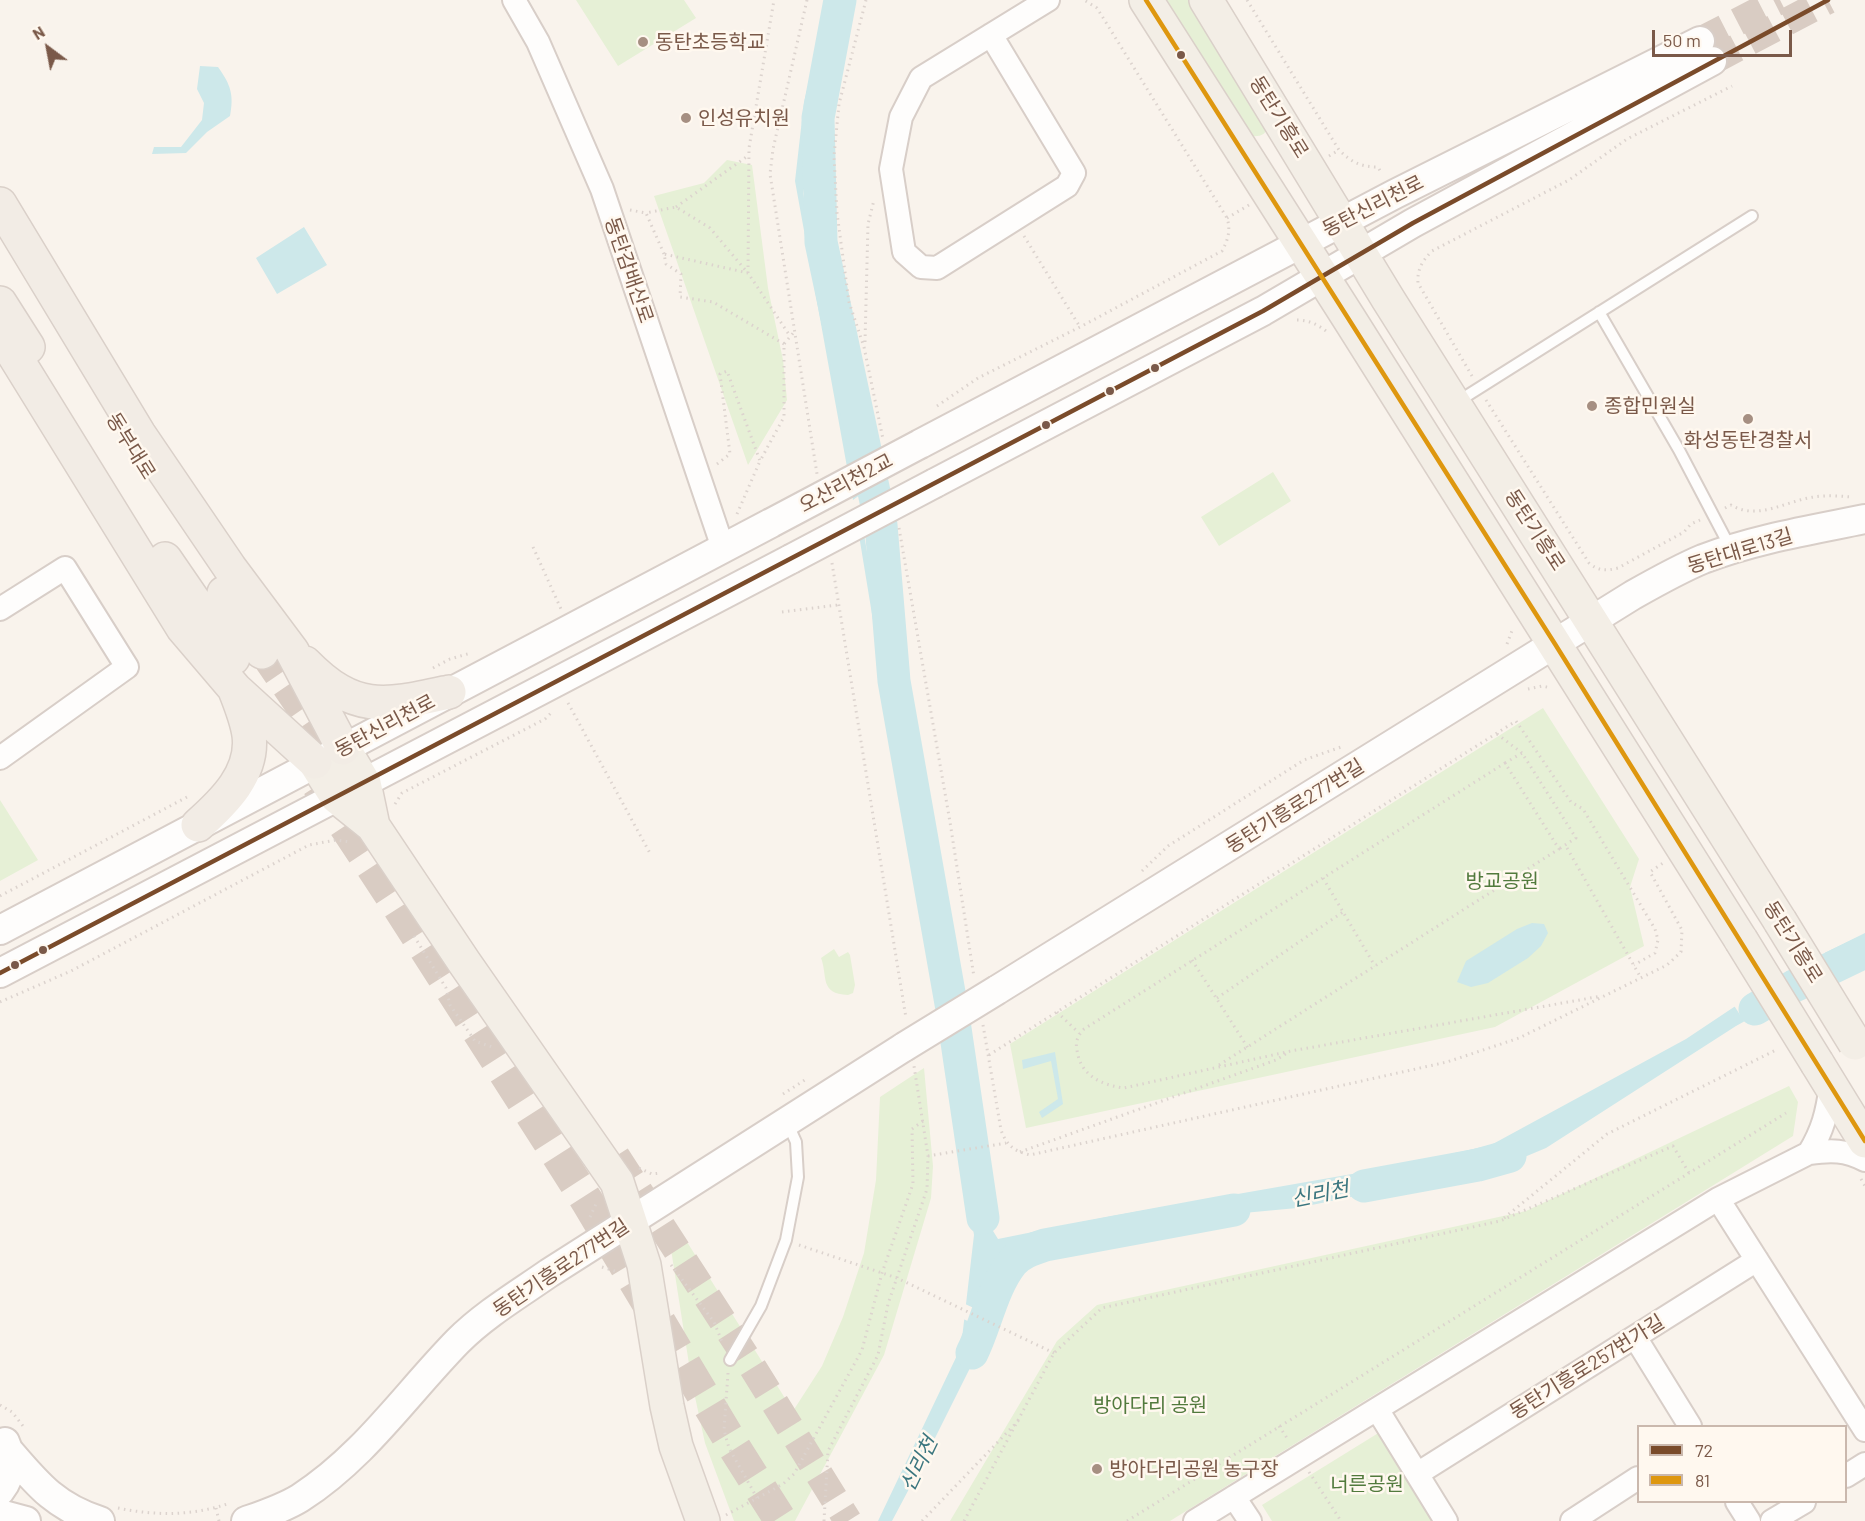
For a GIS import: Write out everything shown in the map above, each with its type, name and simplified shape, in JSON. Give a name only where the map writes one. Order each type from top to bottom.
[{"type":"highway","points":[[0,204],[139,434],[230,568],[257,665],[329,755]]},
{"type":"highway","name":"동부대로","points":[[0,239],[257,665]]},
{"type":"highway","name":"동부대로","points":[[0,303],[151,539],[257,665]]},
{"type":"highway","points":[[0,332],[183,628],[257,665],[315,674],[337,690],[366,702],[395,704],[449,692]]},
{"type":"highway","points":[[257,665],[329,755]]},
{"type":"highway","points":[[194,810],[220,806],[231,792],[247,762],[249,737],[246,720],[257,665]]},
{"type":"main road","points":[[1146,0],[1555,644],[1865,1141]]},
{"type":"main road","name":"동탄기흥로","points":[[1206,0],[1454,404],[1592,620],[1860,1051]]},
{"type":"main road","points":[[329,755],[372,827],[617,1182],[644,1265],[667,1406],[676,1446],[703,1521]]},
{"type":"street","name":"동탄감배산로","points":[[514,0],[538,42],[602,189],[723,548]]},
{"type":"street","points":[[991,35],[1074,173],[1067,186],[937,268],[921,267],[904,252],[891,169],[901,117],[921,78],[991,35],[1048,0]]},
{"type":"street","name":"동탄신리천로","points":[[920,444],[1342,222],[1706,51],[1263,311],[935,483]]},
{"type":"street","name":"오산리천2교","points":[[771,523],[920,444]]},
{"type":"street","name":"오산리천2교","points":[[791,559],[935,483]]},
{"type":"street","name":"동탄대로13길","points":[[1592,620],[1676,571],[1731,549],[1860,508]]},
{"type":"street","name":"동탄신리천로","points":[[0,930],[194,810],[329,755],[771,523]]},
{"type":"street","name":"동탄신리천로","points":[[0,973],[791,559]]},
{"type":"street","points":[[0,609],[65,568],[127,666],[0,758]]},
{"type":"street","name":"동탄기흥로277번길","points":[[240,1511],[298,1499],[329,1477],[360,1450],[460,1339],[501,1306],[631,1221],[783,1109],[908,1046],[985,984],[1592,620]]},
{"type":"street","points":[[1809,1153],[1824,1123],[1824,1075]]},
{"type":"street","points":[[1195,1521],[1718,1199],[1809,1153],[1827,1150],[1850,1152],[1865,1160]]},
{"type":"street","points":[[1718,1199],[1865,1430]]},
{"type":"street","name":"동탄기흥로257번가길","points":[[1417,1474],[1757,1260]]},
{"type":"street","points":[[1635,1337],[1689,1425]]},
{"type":"street","points":[[1377,1409],[1446,1521]]},
{"type":"street","points":[[0,1491],[8,1478],[11,1465],[12,1438]]},
{"type":"street","points":[[12,1438],[41,1488],[78,1514],[108,1514]]},
{"type":"street","points":[[1847,1475],[1865,1464]]},
{"type":"street","points":[[1572,1521],[1637,1479]]},
{"type":"street","points":[[1234,1497],[1250,1521]]},
{"type":"street","points":[[1738,1503],[1749,1521]]},
{"type":"street","points":[[1772,1521],[1802,1503]]},
{"type":"street","points":[[0,1514],[26,1521]]},
{"type":"lane","points":[[1454,404],[1752,216]]},
{"type":"lane","points":[[1599,312],[1679,450],[1731,549]]},
{"type":"lane","points":[[730,1360],[761,1306],[786,1240],[798,1177],[796,1142],[783,1109]]},
{"type":"path","points":[[748,273],[749,155],[774,0]]},
{"type":"path","points":[[807,0],[773,149],[771,174],[818,480]]},
{"type":"path","points":[[867,0],[839,104],[834,156],[837,213],[849,302],[864,347],[884,442]]},
{"type":"path","points":[[932,410],[978,378],[1080,327],[1222,251],[1227,242],[1230,225],[1227,218],[1097,8],[1084,0]]},
{"type":"path","points":[[1247,0],[1339,150],[1356,164],[1378,167]]},
{"type":"path","points":[[749,155],[676,207],[646,213],[666,264],[681,274],[680,297],[713,302],[784,344]]},
{"type":"path","points":[[864,347],[868,224],[875,194],[891,169]]},
{"type":"path","points":[[676,207],[710,228],[748,273],[790,336]]},
{"type":"path","points":[[1013,220],[1080,327]]},
{"type":"path","points":[[664,254],[748,273]]},
{"type":"path","points":[[1290,320],[1304,320],[1318,324],[1327,332]]},
{"type":"path","points":[[735,518],[760,461],[784,417],[784,344],[794,332]]},
{"type":"path","points":[[699,478],[730,454],[720,374],[727,371],[760,461]]},
{"type":"path","points":[[1731,505],[1742,511],[1758,512],[1814,496],[1860,508]]},
{"type":"path","points":[[898,522],[950,822],[985,984]]},
{"type":"path","points":[[533,547],[562,610]]},
{"type":"path","points":[[824,1521],[828,1451],[878,1355],[888,1304],[927,1189],[928,1156],[908,1046],[831,560]]},
{"type":"path","points":[[782,612],[838,605]]},
{"type":"path","points":[[565,699],[651,855]]},
{"type":"path","points":[[0,1002],[71,970],[309,845],[336,840],[372,827],[395,804],[402,793],[545,719],[552,712]]},
{"type":"path","points":[[988,1055],[1516,721],[1571,802],[1583,809],[1655,929],[1658,940],[1655,954],[1634,965]]},
{"type":"path","points":[[1219,1065],[1576,838],[1522,753],[1496,734]]},
{"type":"path","points":[[1136,876],[1168,846],[1304,760],[1339,748],[1349,742]]},
{"type":"path","points":[[1522,753],[1192,960],[1079,1034],[1076,1044],[1077,1056],[1083,1070],[1094,1079],[1108,1086],[1124,1088],[1219,1065],[1291,1051],[1606,995]]},
{"type":"path","points":[[1505,763],[1559,849]]},
{"type":"path","points":[[0,896],[194,810]]},
{"type":"path","points":[[1567,848],[1641,978]]},
{"type":"path","points":[[982,1022],[1001,1130],[1006,1143],[1019,1152],[1030,1155],[1447,1062],[1519,1038],[1667,965],[1681,952],[1682,930],[1650,872],[1665,862]]},
{"type":"path","points":[[1323,878],[1375,966]]},
{"type":"path","points":[[1217,998],[1343,912]]},
{"type":"path","points":[[412,932],[428,962],[446,988],[450,1005],[475,1041],[492,1048],[497,1054]]},
{"type":"path","points":[[1192,960],[1248,1048]]},
{"type":"path","points":[[1057,1011],[1079,1034]]},
{"type":"path","points":[[1500,1221],[1608,1134],[1779,1048]]},
{"type":"path","points":[[1019,1152],[1276,1060],[1291,1051]]},
{"type":"path","points":[[783,1109],[808,1078]]},
{"type":"path","points":[[1128,1521],[1786,1113]]},
{"type":"path","points":[[726,1521],[724,1516],[783,1484],[794,1474],[862,1350],[882,1273],[912,1184],[912,1129],[923,1121]]},
{"type":"path","points":[[928,1156],[1006,1143]]},
{"type":"path","points":[[964,1521],[1054,1353],[1102,1308],[1500,1221],[1673,1146],[1689,1173]]},
{"type":"path","points":[[638,1167],[652,1174],[661,1173]]},
{"type":"path","points":[[585,1223],[596,1207],[595,1197]]},
{"type":"path","points":[[786,1240],[897,1278],[1054,1353]]},
{"type":"path","points":[[668,1262],[714,1322],[730,1360],[724,1430],[729,1448],[757,1498]]},
{"type":"path","points":[[0,1406],[12,1412],[12,1438]]},
{"type":"path","points":[[922,1521],[1022,1416]]},
{"type":"path","points":[[1300,1457],[1341,1521]]},
{"type":"path","points":[[216,1508],[219,1521]]},
{"type":"path","points":[[108,1514],[182,1514],[216,1508],[240,1511]]},
{"type":"green space","points":[[576,0],[684,0],[696,18],[618,66]]},
{"type":"green space","points":[[1157,0],[1191,0],[1269,124],[1265,133],[1260,136],[1250,136]]},
{"type":"green space","points":[[727,160],[752,165],[768,288],[783,360],[787,400],[748,465],[654,196],[704,183]]},
{"type":"green space","points":[[1273,472],[1291,501],[1219,546],[1201,517]]},
{"type":"green space","name":"방교공원","points":[[1543,708],[1639,859],[1630,887],[1644,946],[1495,1027],[1026,1128],[1010,1044]]},
{"type":"green space","points":[[0,800],[38,860],[0,881]]},
{"type":"green space","points":[[834,949],[839,957],[848,952],[850,955],[855,985],[853,993],[848,995],[833,991],[826,983],[821,958]]},
{"type":"green space","points":[[924,1068],[933,1166],[931,1198],[884,1355],[795,1521],[734,1521],[705,1443],[692,1383],[670,1243],[677,1226],[793,1411],[822,1366],[843,1317],[864,1253],[876,1180],[880,1097]]},
{"type":"green space","name":"방아다리 공원","points":[[1789,1086],[1798,1102],[1793,1136],[1170,1521],[950,1521],[1057,1341],[1097,1305],[1526,1211]]},
{"type":"green space","name":"너른공원","points":[[1380,1432],[1435,1521],[1272,1521],[1262,1505]]},
{"type":"water","points":[[829,0],[844,0],[803,193],[861,494],[853,500],[795,181],[804,102]]},
{"type":"water","points":[[200,66],[218,67],[222,73],[229,85],[232,102],[230,116],[207,132],[186,153],[152,154],[154,147],[181,147],[202,120],[204,103],[197,89]]},
{"type":"water","points":[[304,227],[327,265],[277,294],[256,258]]},
{"type":"water","points":[[855,511],[860,511],[946,1011],[938,1015]]},
{"type":"water","points":[[1532,923],[1544,924],[1548,933],[1541,946],[1528,958],[1488,983],[1471,987],[1457,982],[1466,961],[1517,929]]},
{"type":"water","points":[[1865,933],[1865,959],[1837,971],[1789,978],[1799,991],[1736,1026],[1546,1148],[1491,1171],[1472,1166],[1408,1178],[1395,1188],[1297,1208],[1190,1218],[1145,1227],[1115,1227],[1100,1223],[1000,1253],[982,1344],[892,1521],[878,1521],[961,1347],[974,1235],[944,1035],[948,1033],[985,1218],[998,1239],[1112,1216],[1392,1167],[1491,1145],[1686,1039],[1785,973],[1788,977],[1796,967]]},
{"type":"water","points":[[1055,1052],[1063,1104],[1042,1118],[1039,1112],[1058,1099],[1051,1061],[1023,1069],[1022,1060]]},
{"type":"pier","points":[[1823,950],[1838,974],[1807,989],[1793,979],[1801,993],[1746,1024],[1733,1004],[1783,970],[1789,972],[1795,964]]},
{"type":"pier","points":[[945,985],[949,1011],[935,1016],[932,993]]},
{"type":"pier","points":[[963,1303],[991,1316],[988,1330],[961,1318]]},
{"type":"waterway","points":[[840,0],[818,118],[821,242],[881,525],[894,681],[953,1015],[983,1218]]},
{"type":"waterway","name":"신리천","points":[[1755,1009],[1794,986],[1865,952]]},
{"type":"waterway","name":"신리천","points":[[1364,1186],[1478,1165],[1510,1156]]},
{"type":"waterway","name":"신리천","points":[[972,1353],[999,1284],[1012,1263],[1023,1254],[1045,1245],[1234,1210]]},
{"type":"tunnel","points":[[1700,41],[1780,0]]},
{"type":"tunnel","points":[[1712,61],[1828,0]]},
{"type":"tunnel","points":[[262,652],[338,763]]},
{"type":"tunnel","points":[[318,785],[587,1201],[734,1447],[781,1521]]},
{"type":"tunnel","points":[[616,1156],[750,1363],[848,1521]]},
{"type":"transit line","name":"81","points":[[1146,0],[1555,644],[1865,1141]]},
{"type":"transit line","name":"72","points":[[0,973],[1263,311],[1413,223],[1828,0]]},
{"type":"place","name":"동탄초등학교","points":[[643,42]]},
{"type":"place","name":"인성유치원","points":[[686,118]]},
{"type":"place","name":"종합민원실","points":[[1592,406]]},
{"type":"place","name":"화성동탄경찰서","points":[[1748,419]]},
{"type":"place","name":"방아다리공원 농구장","points":[[1097,1469]]}]
